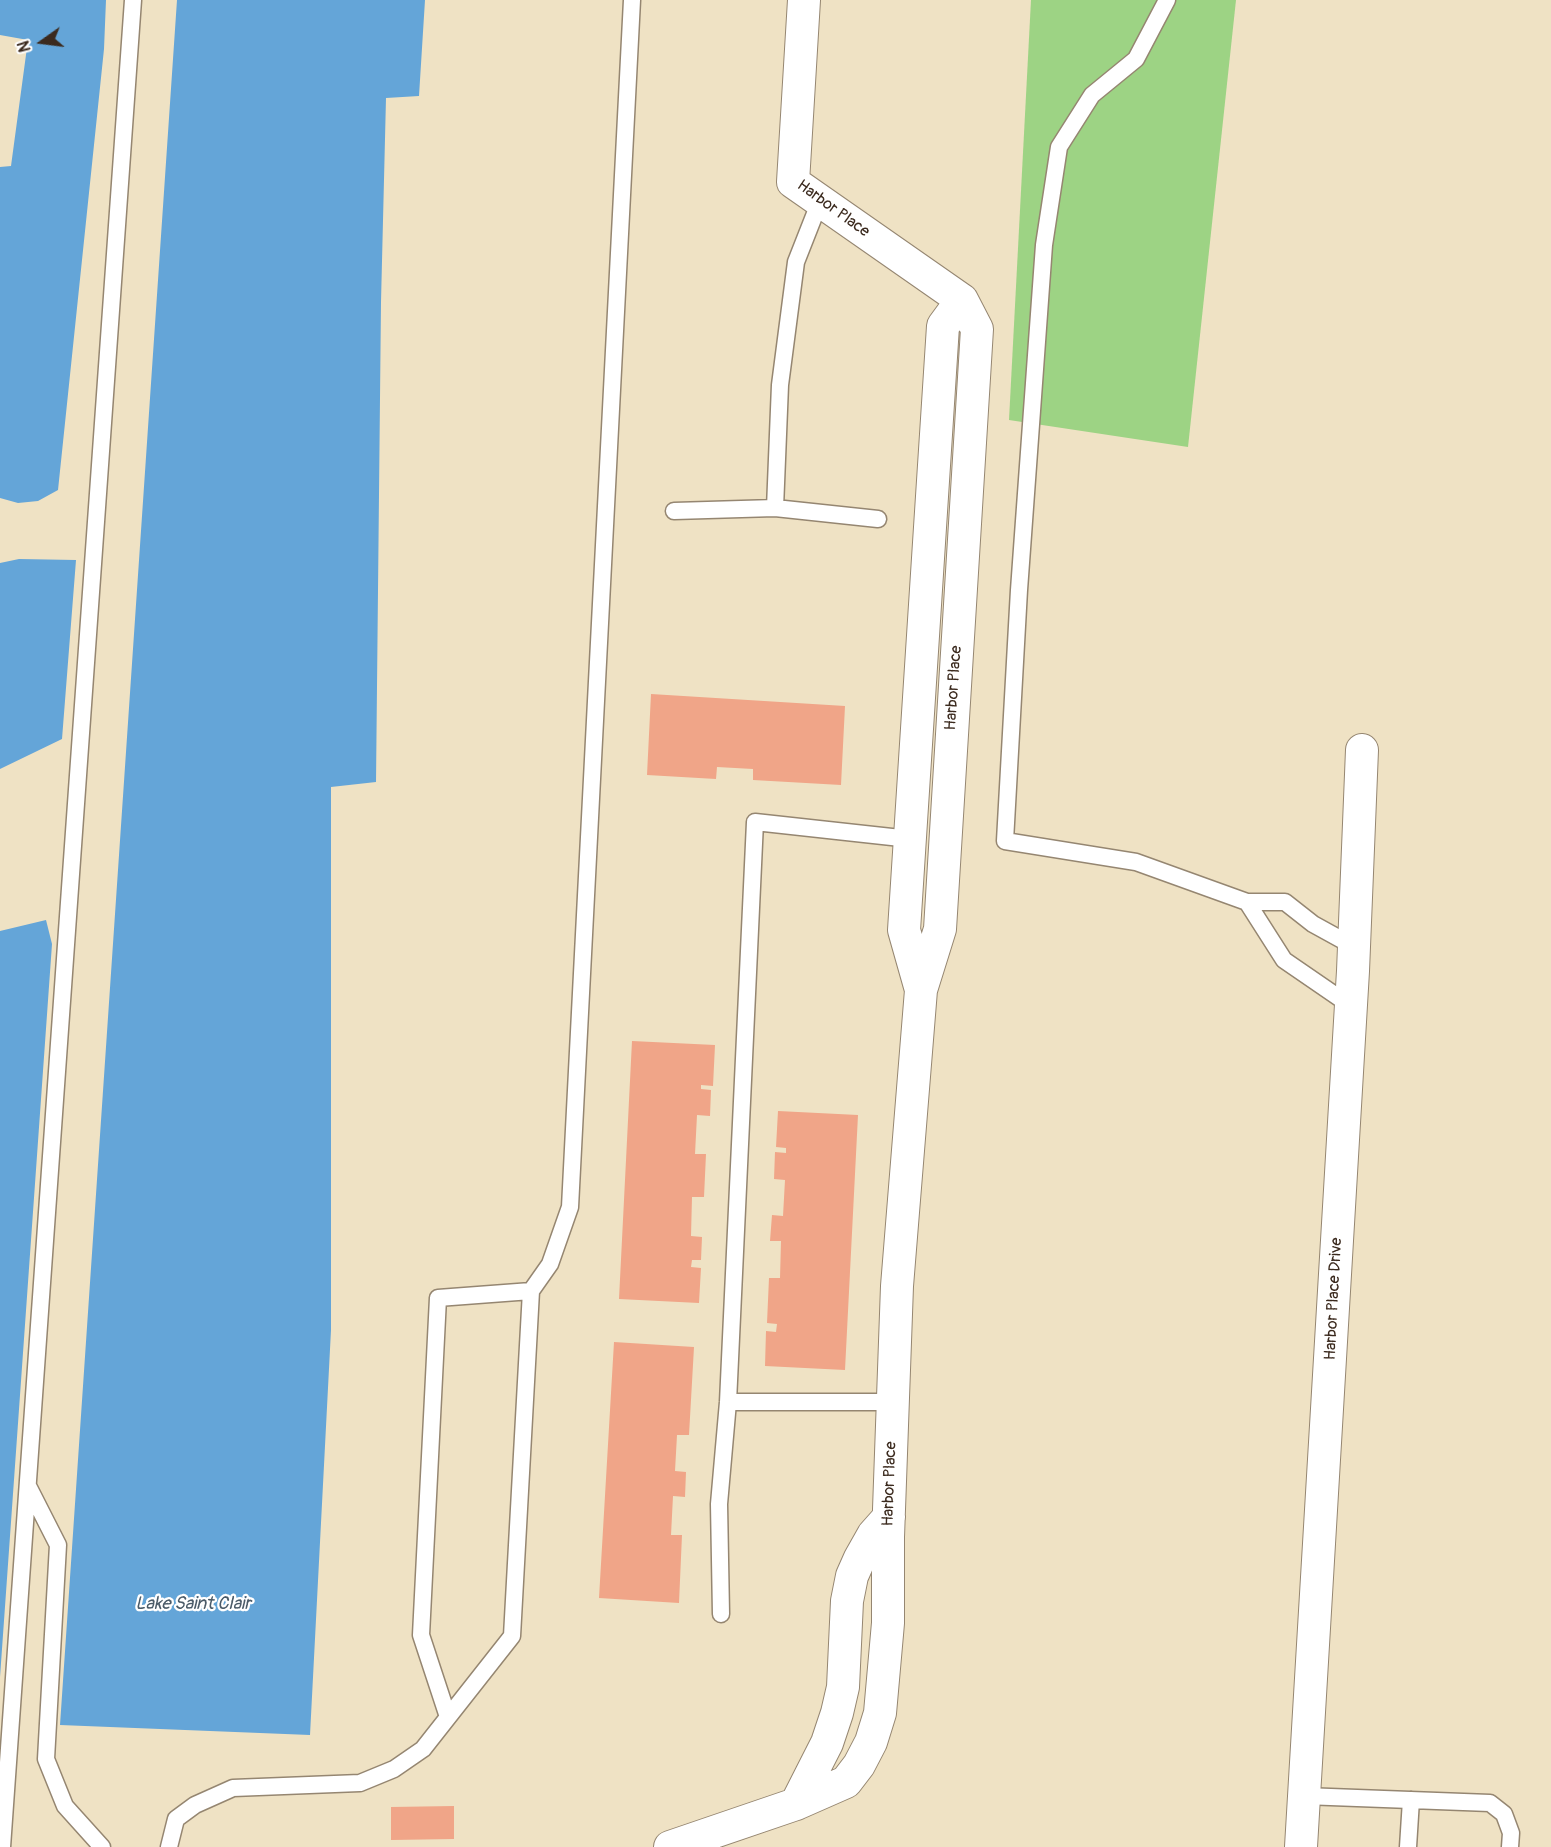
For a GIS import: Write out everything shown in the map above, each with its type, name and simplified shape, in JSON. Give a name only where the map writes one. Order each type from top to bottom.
[{"type":"street","name":"Harbor Place","points":[[670,1847],[796,1804],[846,1782],[859,1765],[871,1742],[880,1713],[888,1623],[889,1517],[897,1286],[921,990],[940,929],[977,328],[962,300],[793,182],[804,0]]},
{"type":"street","name":"Harbor Place","points":[[921,990],[904,930],[943,326],[962,300]]},
{"type":"street","points":[[935,441],[970,443]]},
{"type":"street","name":"Harbor Place","points":[[915,749],[950,753]]},
{"type":"street","name":"Harbor Place Drive","points":[[1301,1847],[1351,1006],[1362,750]]},
{"type":"street","points":[[796,1804],[827,1743],[837,1713],[843,1687],[847,1601],[852,1576],[873,1535],[889,1517]]},
{"type":"street","points":[[871,1742],[893,1716],[896,1709],[903,1646],[904,1576],[901,1554],[889,1517]]},
{"type":"street","points":[[846,1622],[888,1623]]},
{"type":"lane","points":[[2,1847],[133,0]]},
{"type":"lane","points":[[169,1847],[176,1819],[195,1804],[233,1788],[360,1783],[394,1769],[423,1749],[512,1636],[531,1291],[550,1264],[570,1207],[632,0]]},
{"type":"lane","points":[[1167,0],[1136,59],[1092,95],[1059,147],[1044,245],[1020,578],[1005,840],[1136,862],[1247,902],[1285,902],[1312,924],[1353,946]]},
{"type":"lane","points":[[775,508],[780,386],[796,262],[820,201]]},
{"type":"lane","points":[[674,510],[775,508],[878,519]]},
{"type":"lane","points":[[721,1614],[719,1504],[728,1402],[755,822],[910,839]]},
{"type":"lane","points":[[1247,902],[1284,960],[1351,1006]]},
{"type":"lane","points":[[448,1717],[421,1635],[438,1298],[531,1291]]},
{"type":"lane","points":[[728,1402],[893,1402]]},
{"type":"lane","points":[[27,1486],[58,1545],[45,1759],[65,1806],[102,1847]]},
{"type":"lane","points":[[1304,1796],[1490,1803],[1504,1814],[1511,1833],[1510,1847]]},
{"type":"lane","points":[[1408,1847],[1411,1800]]},
{"type":"green space","points":[[1031,0],[1236,0],[1188,447],[1009,420]]},
{"type":"water","points":[[0,0],[106,0],[104,49],[58,490],[38,501],[18,503],[0,498],[0,167],[11,166],[28,40],[0,35]]},
{"type":"water","name":"Lake Saint Clair","points":[[177,0],[425,0],[419,96],[386,98],[381,302],[376,782],[331,787],[331,1330],[310,1735],[60,1725]]},
{"type":"water","points":[[19,559],[76,560],[62,739],[0,769],[0,563]]},
{"type":"water","points":[[46,920],[52,944],[0,1677],[0,931]]},
{"type":"building","points":[[651,694],[845,706],[841,785],[753,780],[753,769],[717,767],[716,779],[647,775]]},
{"type":"building","points":[[632,1041],[715,1045],[713,1086],[701,1085],[701,1089],[711,1090],[710,1116],[697,1115],[695,1154],[706,1154],[704,1197],[692,1197],[691,1236],[702,1237],[701,1260],[692,1260],[691,1267],[701,1268],[699,1303],[619,1299]]},
{"type":"building","points":[[778,1111],[858,1115],[845,1370],[765,1366],[766,1331],[776,1332],[777,1324],[767,1323],[769,1278],[780,1278],[781,1241],[770,1241],[772,1215],[783,1216],[785,1180],[774,1179],[775,1152],[786,1153],[786,1148],[776,1147]]},
{"type":"building","points":[[614,1342],[694,1347],[689,1435],[677,1435],[675,1471],[686,1472],[685,1497],[673,1496],[671,1535],[682,1535],[679,1603],[599,1598]]},
{"type":"building","points":[[454,1806],[454,1839],[391,1840],[391,1807]]}]
